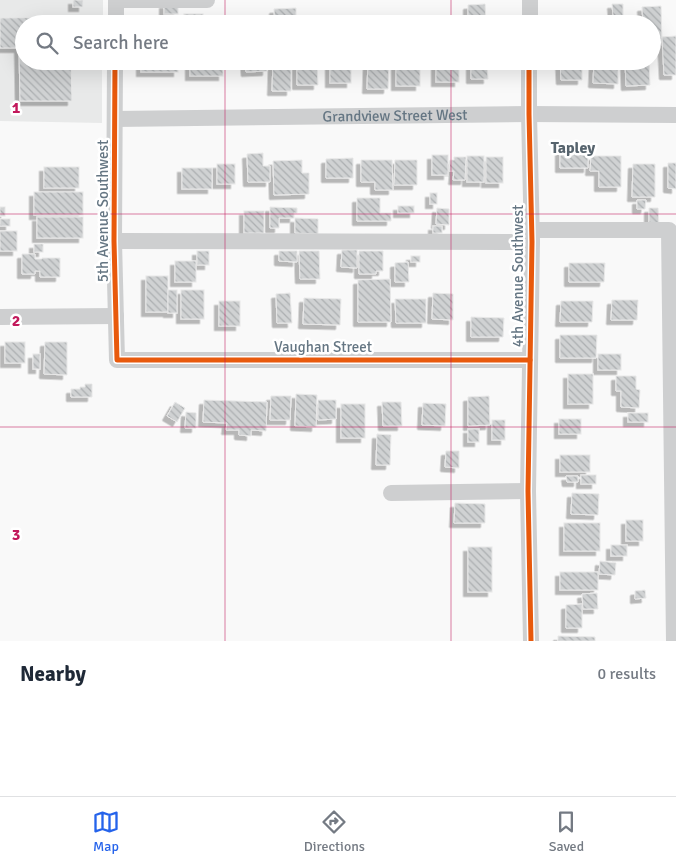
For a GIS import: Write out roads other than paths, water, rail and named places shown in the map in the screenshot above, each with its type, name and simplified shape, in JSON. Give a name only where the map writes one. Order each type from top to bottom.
[{"type":"street","points":[[116,15],[116,0],[207,0]]},
{"type":"street","points":[[530,0],[530,15]]},
{"type":"street","name":"5th Avenue Southwest","points":[[116,70],[114,241],[117,360]]},
{"type":"street","name":"4th Avenue Southwest","points":[[529,70],[532,236],[528,491],[531,641]]},
{"type":"street","name":"Grandview Street West","points":[[115,119],[529,114],[676,115]]},
{"type":"street","points":[[114,241],[532,236],[669,230],[674,641]]},
{"type":"street","points":[[0,318],[116,316]]},
{"type":"street","name":"Vaughan Street","points":[[117,360],[530,360]]},
{"type":"street","points":[[392,493],[528,491]]},
{"type":"district","name":"Tapley","points":[[573,147]]}]
